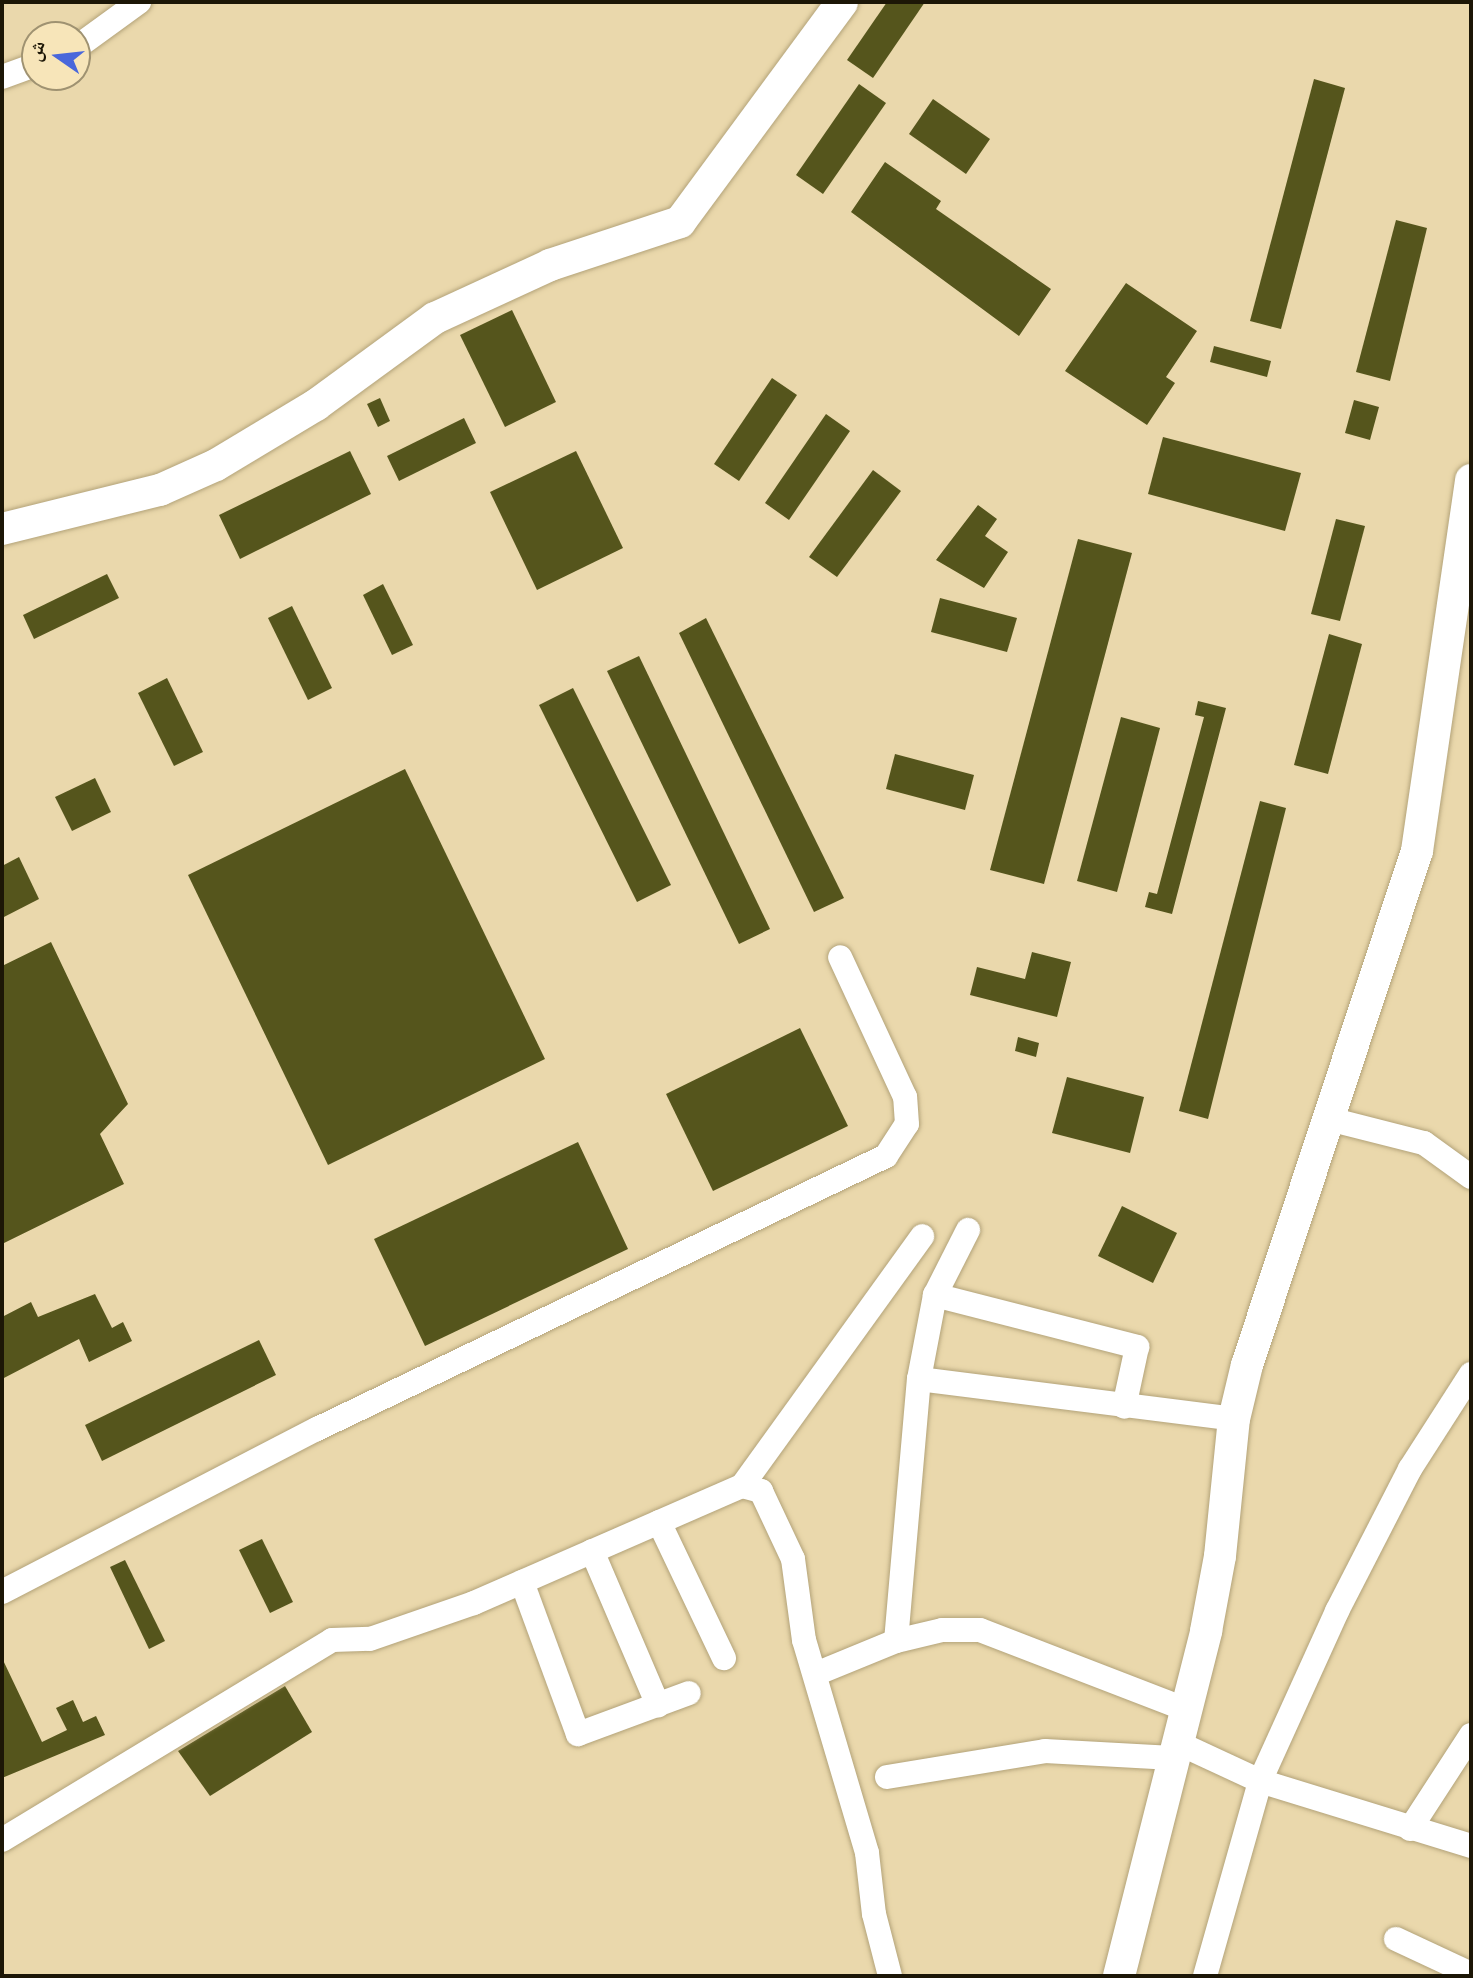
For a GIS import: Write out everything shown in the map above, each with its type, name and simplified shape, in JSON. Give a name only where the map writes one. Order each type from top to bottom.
[{"type":"main road","points":[[2,529],[160,490],[216,465],[316,405],[435,318],[550,265],[680,222],[842,2]]},
{"type":"main road","points":[[1119,1976],[1187,1710],[1220,1556],[1234,1419],[1417,850],[1470,494]]},
{"type":"street","points":[[91,37],[139,2]]},
{"type":"street","points":[[2,77],[21,70]]},
{"type":"street","points":[[2,1592],[317,1429],[886,1156],[907,1124],[905,1097],[840,957]]},
{"type":"street","points":[[1329,1119],[1424,1143],[1471,1177]]},
{"type":"street","points":[[896,1641],[919,1379],[935,1295],[968,1230]]},
{"type":"street","points":[[2,1840],[332,1640],[370,1639],[522,1582],[742,1486],[922,1236]]},
{"type":"street","points":[[935,1295],[1137,1347],[1124,1407]]},
{"type":"street","points":[[1205,1976],[1260,1781],[1336,1611],[1410,1469],[1471,1374]]},
{"type":"street","points":[[919,1379],[1234,1419]]},
{"type":"street","points":[[742,1486],[761,1491],[788,1543],[804,1640],[818,1673],[867,1853],[874,1914],[890,1976]]},
{"type":"street","points":[[659,1522],[724,1658]]},
{"type":"street","points":[[593,1551],[659,1705]]},
{"type":"street","points":[[522,1582],[578,1734],[689,1693]]},
{"type":"street","points":[[818,1673],[896,1641],[942,1630],[980,1630],[1187,1710]]},
{"type":"street","points":[[1410,1829],[1471,1735]]},
{"type":"street","points":[[887,1777],[1045,1751],[1176,1750],[1260,1781],[1471,1846]]},
{"type":"street","points":[[1396,1939],[1471,1974]]},
{"type":"building","points":[[887,2],[925,2],[873,78],[847,60]]},
{"type":"building","points":[[1314,79],[1345,88],[1281,329],[1250,321]]},
{"type":"building","points":[[859,84],[886,103],[823,194],[796,175]]},
{"type":"building","points":[[933,99],[990,139],[966,174],[909,134]]},
{"type":"building","points":[[885,162],[941,201],[936,209],[1051,289],[1019,336],[851,212]]},
{"type":"building","points":[[1396,220],[1427,228],[1390,381],[1356,372]]},
{"type":"building","points":[[1126,283],[1197,331],[1166,377],[1175,383],[1147,425],[1065,371]]},
{"type":"building","points":[[512,310],[556,402],[505,427],[460,335]]},
{"type":"building","points":[[1214,346],[1271,361],[1267,377],[1210,362]]},
{"type":"building","points":[[772,378],[797,395],[739,481],[714,464]]},
{"type":"building","points":[[380,398],[390,421],[378,427],[367,404]]},
{"type":"building","points":[[1354,400],[1379,407],[1370,440],[1345,433]]},
{"type":"building","points":[[826,414],[850,431],[789,520],[765,503]]},
{"type":"building","points":[[464,418],[476,443],[399,481],[387,456]]},
{"type":"building","points":[[1163,437],[1301,473],[1285,531],[1148,494]]},
{"type":"building","points":[[350,451],[371,494],[240,559],[219,515]]},
{"type":"building","points":[[576,451],[623,548],[537,590],[490,492]]},
{"type":"building","points":[[873,470],[901,491],[837,577],[809,557]]},
{"type":"building","points":[[978,505],[997,519],[985,536],[1008,552],[984,588],[936,560]]},
{"type":"building","points":[[1336,519],[1365,526],[1340,621],[1311,614]]},
{"type":"building","points":[[1078,539],[1132,553],[1044,884],[990,870]]},
{"type":"building","points":[[107,574],[119,598],[34,639],[23,615]]},
{"type":"building","points":[[383,584],[413,645],[392,655],[363,595]]},
{"type":"building","points":[[940,598],[1017,618],[1007,652],[931,632]]},
{"type":"building","points":[[292,606],[332,688],[308,700],[268,618]]},
{"type":"building","points":[[706,618],[844,898],[814,912],[679,633]]},
{"type":"building","points":[[1329,634],[1362,644],[1328,774],[1294,765]]},
{"type":"building","points":[[639,656],[770,929],[739,944],[607,671]]},
{"type":"building","points":[[167,678],[203,752],[174,766],[138,693]]},
{"type":"building","points":[[573,688],[671,885],[637,902],[539,705]]},
{"type":"building","points":[[1198,701],[1226,708],[1172,914],[1145,907],[1149,892],[1157,894],[1204,717],[1195,715]]},
{"type":"building","points":[[1121,717],[1160,728],[1117,892],[1077,881]]},
{"type":"building","points":[[895,754],[974,775],[965,810],[886,789]]},
{"type":"building","points":[[405,769],[545,1059],[328,1165],[188,875]]},
{"type":"building","points":[[95,778],[111,812],[72,831],[55,797]]},
{"type":"building","points":[[1260,801],[1286,808],[1208,1119],[1179,1111]]},
{"type":"building","points":[[19,857],[39,899],[2,918],[2,866]]},
{"type":"building","points":[[51,942],[128,1104],[100,1134],[124,1184],[2,1244],[2,966]]},
{"type":"building","points":[[1032,952],[1071,962],[1057,1017],[970,995],[977,967],[1025,979]]},
{"type":"building","points":[[800,1028],[848,1126],[713,1191],[666,1094]]},
{"type":"building","points":[[1018,1037],[1039,1043],[1036,1057],[1015,1051]]},
{"type":"building","points":[[1067,1077],[1144,1097],[1130,1153],[1052,1133]]},
{"type":"building","points":[[578,1142],[628,1249],[425,1346],[374,1239]]},
{"type":"building","points":[[1122,1206],[1177,1233],[1153,1283],[1098,1256]]},
{"type":"building","points":[[95,1294],[112,1328],[123,1322],[132,1341],[89,1362],[79,1339],[2,1379],[2,1317],[31,1302],[38,1317]]},
{"type":"building","points":[[259,1340],[276,1375],[102,1461],[85,1425]]},
{"type":"building","points":[[262,1539],[293,1602],[270,1613],[239,1550]]},
{"type":"building","points":[[125,1560],[165,1641],[149,1649],[110,1567]]},
{"type":"building","points":[[2,1658],[42,1742],[67,1730],[56,1708],[73,1700],[83,1722],[96,1716],[105,1735],[2,1778]]},
{"type":"building","points":[[285,1686],[312,1732],[210,1796],[178,1751]]}]
